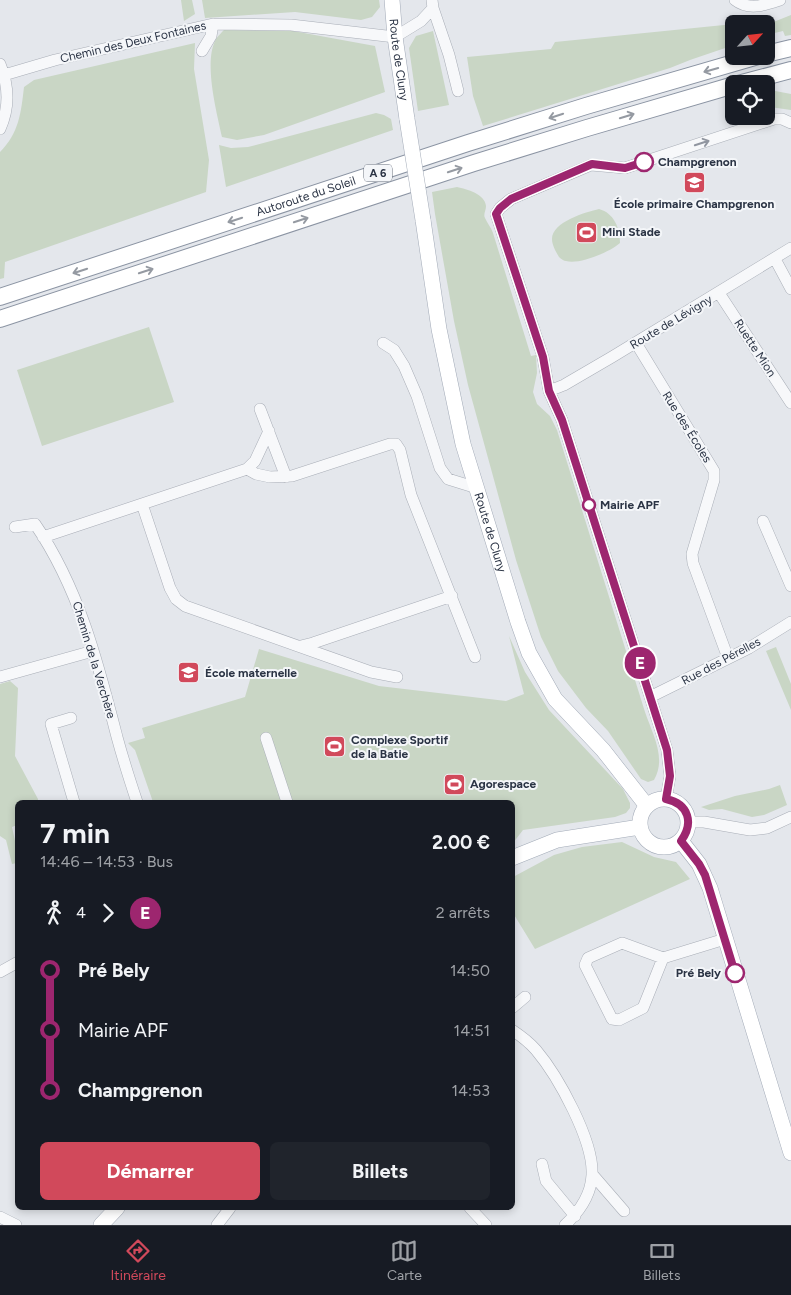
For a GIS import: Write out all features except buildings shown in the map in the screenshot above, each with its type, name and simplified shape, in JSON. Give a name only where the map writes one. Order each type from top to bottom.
[{"type":"highway","points":[[775,52],[791,48]]},
{"type":"highway","name":"Autoroute du Soleil","points":[[0,297],[513,129],[727,65]]},
{"type":"highway","points":[[772,75],[791,70]]},
{"type":"highway","name":"Autoroute du Soleil","points":[[0,319],[474,164],[587,128],[725,88]]},
{"type":"main road","name":"Route de Cluny","points":[[392,0],[395,37],[440,338],[463,444],[518,622],[529,653],[555,699],[603,750],[647,806]]},
{"type":"main road","points":[[666,799],[673,800],[684,809],[688,822],[686,834],[681,841],[667,847],[658,847],[650,843],[644,836],[640,827],[642,812],[653,802],[666,799]]},
{"type":"main road","points":[[515,857],[557,840],[640,827]]},
{"type":"main road","points":[[681,841],[705,875],[791,1153]]},
{"type":"main road","points":[[101,1225],[115,1210]]},
{"type":"main road","points":[[118,1225],[123,1210]]},
{"type":"street","points":[[734,0],[741,5],[760,7],[780,0]]},
{"type":"street","points":[[395,37],[421,21],[432,4]]},
{"type":"street","points":[[432,4],[449,55],[458,91]]},
{"type":"street","points":[[202,51],[211,36],[213,24]]},
{"type":"street","name":"Chemin des Deux Fontaines","points":[[4,75],[54,60],[213,24],[291,25],[395,37]]},
{"type":"street","points":[[0,64],[4,75],[8,102],[0,129]]},
{"type":"street","points":[[666,799],[670,769],[667,750],[562,420],[549,391],[543,357],[496,214],[511,199],[592,164],[625,168],[774,119],[782,119],[791,123]]},
{"type":"street","name":"Route de Lévigny","points":[[549,391],[573,380],[636,343],[791,248]]},
{"type":"street","points":[[775,259],[791,289]]},
{"type":"street","name":"Ruette Mion","points":[[719,293],[791,403]]},
{"type":"street","points":[[383,343],[394,350],[404,366],[440,468],[448,479],[477,488]]},
{"type":"street","name":"Rue des Écoles","points":[[636,343],[714,471],[714,480],[692,554],[693,564],[728,658]]},
{"type":"street","points":[[260,409],[286,477]]},
{"type":"street","points":[[43,537],[247,469],[255,461],[269,431]]},
{"type":"street","points":[[247,469],[263,475],[292,476],[390,444],[396,444],[400,450],[411,495],[475,657]]},
{"type":"street","points":[[142,504],[170,588],[176,599],[185,606],[371,672],[397,677]]},
{"type":"street","points":[[763,521],[791,586]]},
{"type":"street","name":"Chemin de la Verchère","points":[[15,527],[35,524],[70,588],[83,619],[136,800]]},
{"type":"street","points":[[299,646],[452,596]]},
{"type":"street","name":"Rue des Pérelles","points":[[650,697],[749,648],[791,622]]},
{"type":"street","points":[[0,677],[93,651]]},
{"type":"street","points":[[71,718],[50,724],[73,800]]},
{"type":"street","points":[[266,738],[286,800]]},
{"type":"street","points":[[688,822],[704,822],[750,830],[767,828],[791,817]]},
{"type":"street","points":[[662,958],[643,1008],[618,1020],[612,1019],[585,965],[588,958],[622,943],[662,958],[725,939]]},
{"type":"street","points":[[0,972],[15,964]]},
{"type":"street","points":[[515,1005],[525,997]]},
{"type":"street","points":[[515,1032],[536,1050],[560,1086],[578,1118],[588,1145],[592,1174],[589,1194],[575,1216],[565,1225]]},
{"type":"street","points":[[542,1164],[546,1181],[575,1216]]},
{"type":"street","points":[[592,1174],[624,1211]]},
{"type":"street","points":[[217,1225],[228,1210]]},
{"type":"street","points":[[472,1210],[486,1225]]},
{"type":"street","points":[[0,1217],[16,1225]]},
{"type":"green space","points":[[181,0],[192,0],[195,14],[184,21]]},
{"type":"green space","points":[[202,0],[379,0],[380,7],[372,17],[361,20],[295,12],[205,18]]},
{"type":"green space","points":[[791,15],[791,35],[785,36],[783,31],[775,33],[776,21]]},
{"type":"green space","points":[[725,25],[725,48],[670,68],[483,126],[473,96],[467,57],[551,49],[555,42]]},
{"type":"green space","points":[[224,30],[293,31],[375,46],[385,92],[264,135],[237,140],[222,137],[214,102],[211,61],[212,49],[216,39]]},
{"type":"green space","points":[[433,31],[449,105],[418,111],[409,48],[416,36]]},
{"type":"green space","points":[[195,43],[194,69],[209,160],[206,192],[5,262],[4,278],[0,279],[0,152],[11,137],[18,122],[24,87],[34,80]]},
{"type":"green space","points":[[775,91],[791,94],[791,110],[775,108]]},
{"type":"green space","points":[[376,113],[391,119],[393,130],[226,187],[219,145],[231,148],[248,147]]},
{"type":"green space","points":[[457,187],[479,195],[485,202],[484,217],[493,233],[531,356],[536,355],[537,373],[533,392],[537,404],[550,416],[557,430],[657,746],[659,754],[658,772],[654,780],[648,782],[641,779],[608,731],[586,708],[558,671],[541,637],[516,560],[468,385],[454,321],[435,214],[432,192]]},
{"type":"green space","name":"Mini Stade","points":[[599,209],[609,214],[615,222],[619,232],[620,243],[602,254],[579,261],[564,261],[559,257],[553,246],[553,233],[563,223]]},
{"type":"green space","points":[[149,327],[174,402],[42,446],[17,370]]},
{"type":"green space","name":"Complexe Sportif de la Batie","points":[[509,636],[525,672],[549,710],[623,789],[630,803],[630,808],[626,813],[615,817],[523,830],[515,840],[515,800],[152,800],[135,750],[128,743],[145,738],[142,728],[245,697],[259,649],[379,686],[506,701],[524,694]]},
{"type":"green space","points":[[776,647],[791,684],[791,710],[766,651]]},
{"type":"green space","points":[[10,681],[18,688],[15,756],[38,799],[15,800],[15,826],[12,827],[15,841],[15,863],[12,864],[6,840],[0,836],[0,684]]},
{"type":"green space","points":[[780,785],[787,805],[764,815],[752,817],[722,809],[709,810],[701,807],[735,796]]},
{"type":"green space","points":[[622,842],[654,857],[676,862],[690,879],[535,949],[515,916],[515,876],[554,855],[582,847]]},
{"type":"bus line","name":"E","points":[[644,162],[625,168],[592,164],[511,199],[496,214],[543,357],[549,391],[562,420],[667,750],[670,776],[666,799],[673,800],[679,804],[687,815],[688,828],[681,841],[705,875],[735,973]]},
{"type":"place","name":"Champgrenon","points":[[644,162]]},
{"type":"place","name":"École primaire Champgrenon","points":[[694,183]]},
{"type":"place","name":"Mini Stade","points":[[586,232]]},
{"type":"place","name":"Mairie APF","points":[[589,505]]},
{"type":"place","name":"École maternelle","points":[[189,673]]},
{"type":"place","name":"Complexe Sportif de la Batie","points":[[335,747]]},
{"type":"place","name":"Agorespace","points":[[454,784]]},
{"type":"place","name":"Pré Bely","points":[[735,973]]}]
